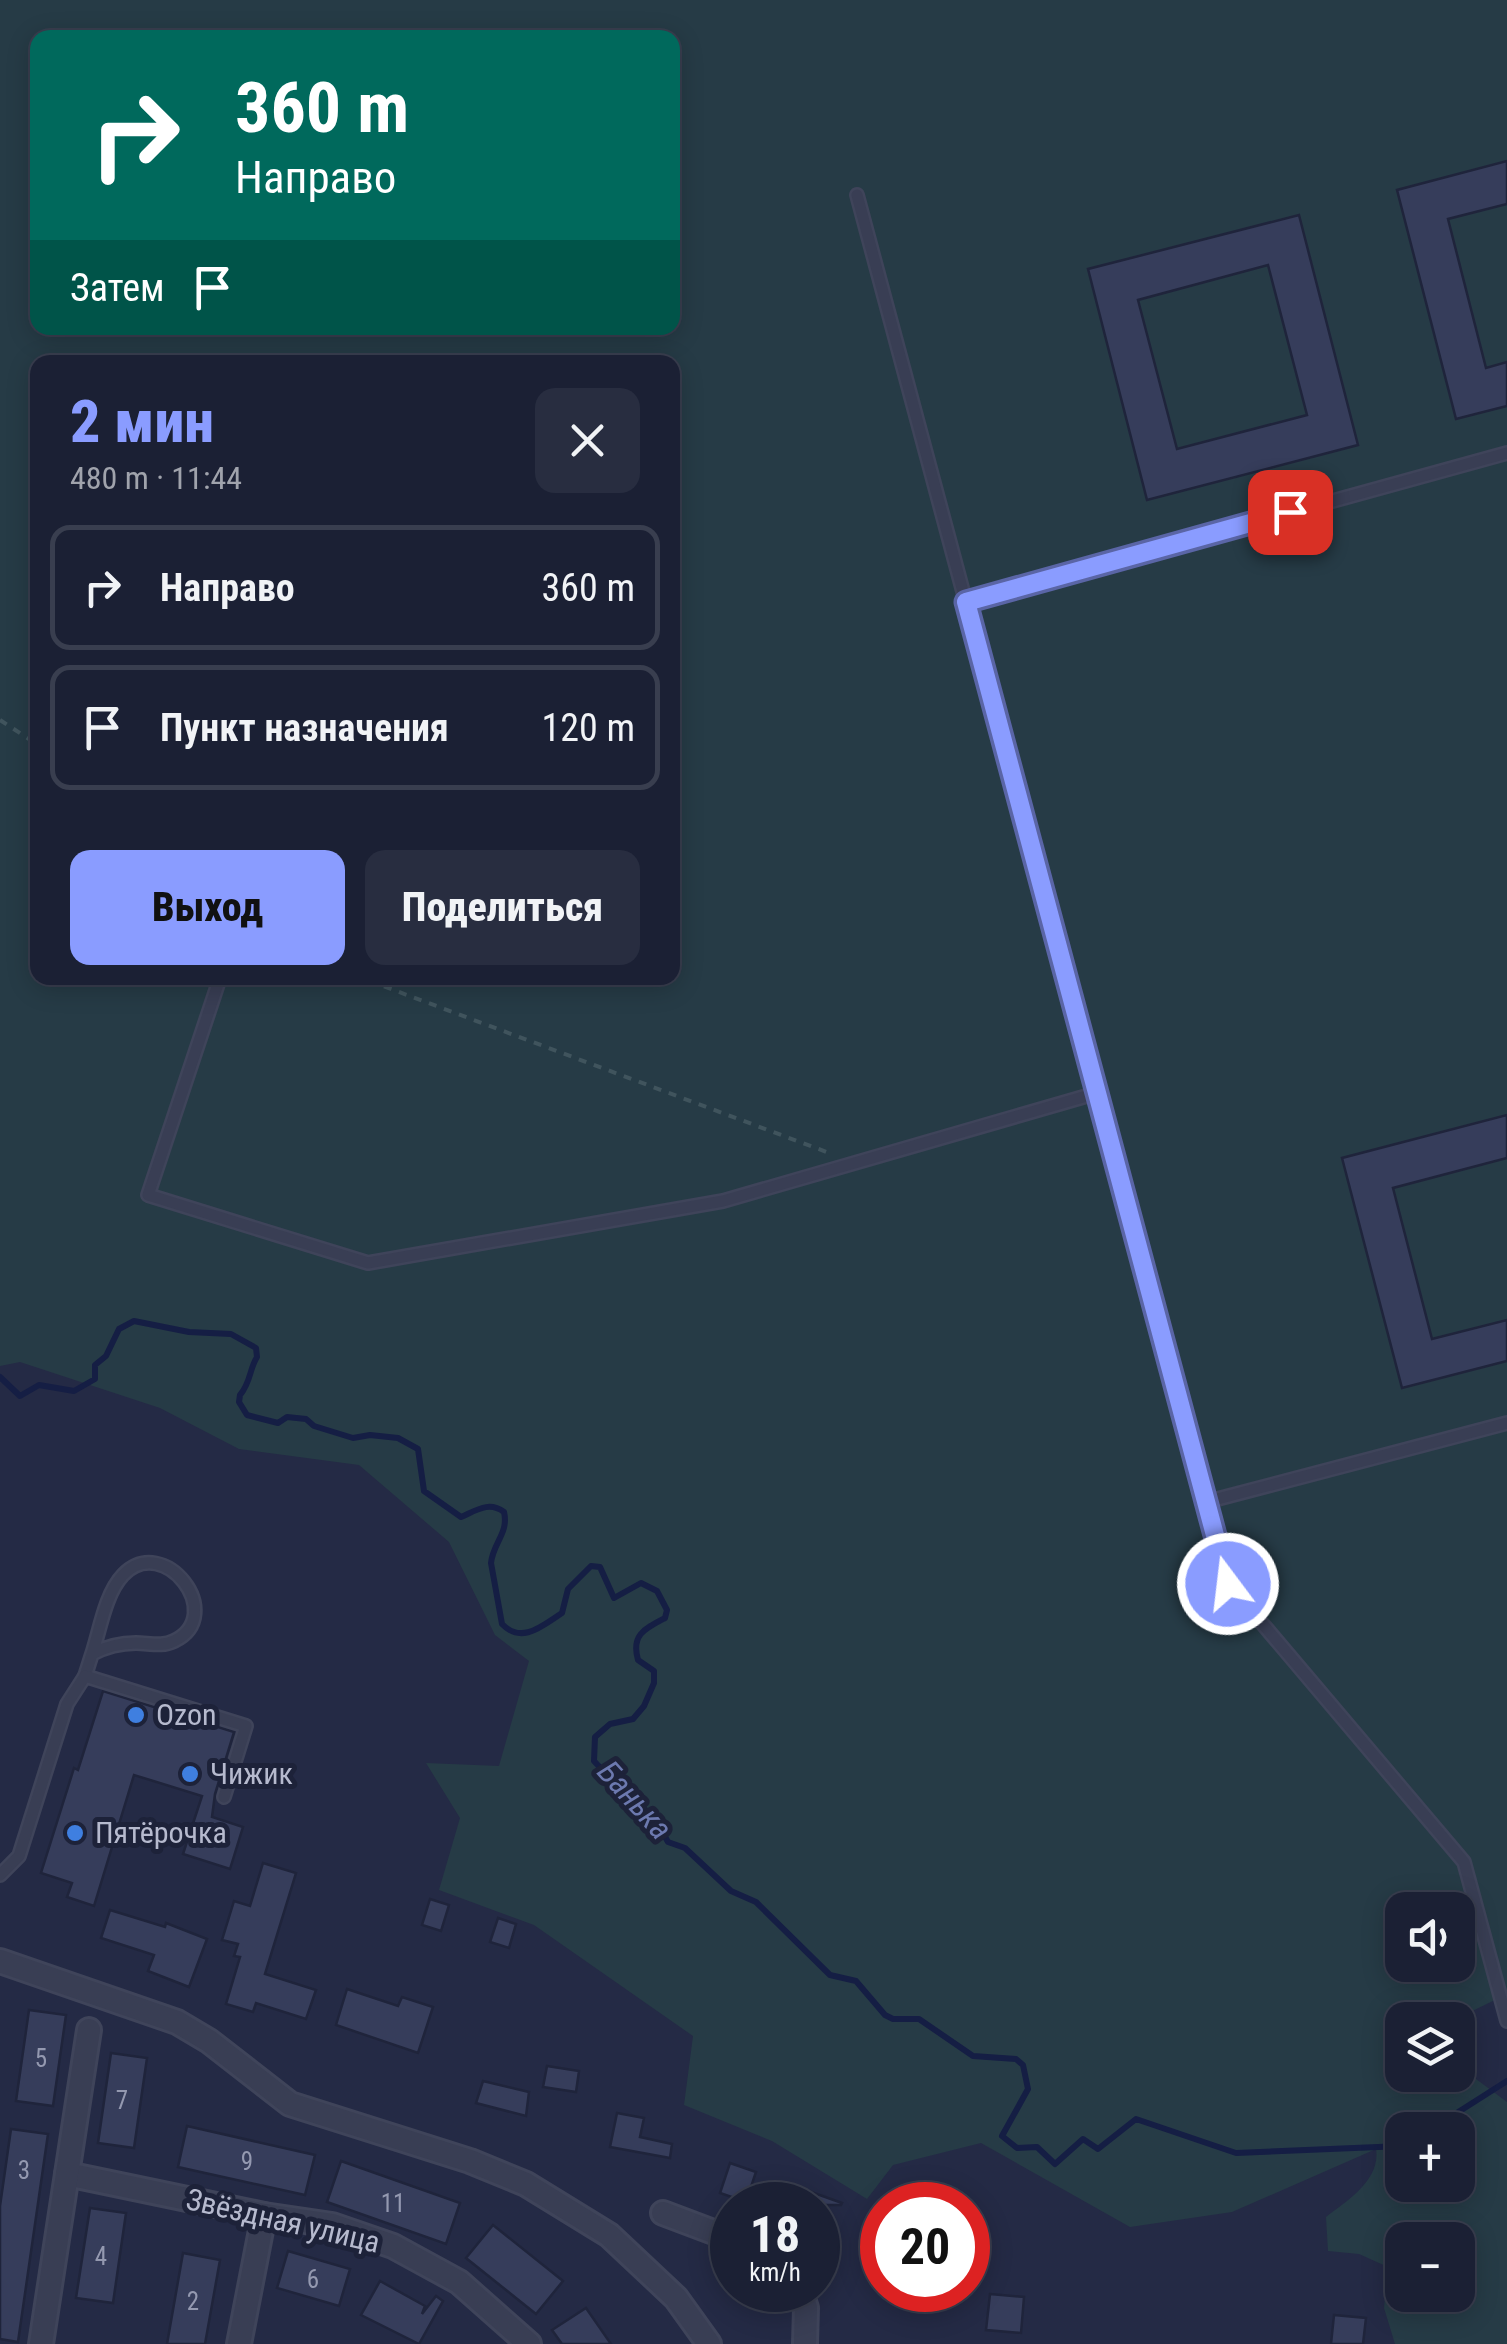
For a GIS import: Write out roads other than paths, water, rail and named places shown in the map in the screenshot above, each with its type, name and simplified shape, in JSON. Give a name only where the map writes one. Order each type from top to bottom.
[{"type":"street","points":[[0,1961],[178,2022],[290,2104],[470,2161],[526,2184],[609,2235],[676,2298],[708,2344]]},
{"type":"street","points":[[41,2344],[88,2030]]},
{"type":"street","name":"Звёздная улица","points":[[66,2174],[332,2226],[393,2246],[459,2282],[528,2344]]},
{"type":"street","points":[[663,2213],[710,2231]]},
{"type":"street","points":[[239,2344],[264,2215]]},
{"type":"street","points":[[805,2344],[806,2312]]},
{"type":"lane","points":[[857,195],[1228,1584],[1464,1862],[1507,2021]]},
{"type":"lane","points":[[966,602],[1507,453]]},
{"type":"lane","points":[[218,985],[148,1195],[368,1263],[723,1201],[1097,1093]]},
{"type":"lane","points":[[1206,1502],[1507,1423]]},
{"type":"lane","points":[[0,1875],[19,1856],[67,1704],[84,1676],[110,1599],[123,1575],[137,1566],[154,1564],[168,1568],[189,1584],[194,1597],[193,1612],[188,1628],[177,1640],[110,1645],[92,1654]]},
{"type":"lane","points":[[84,1676],[246,1726],[224,1797]]},
{"type":"waterway","name":"Банька","points":[[0,1377],[20,1396],[39,1385],[74,1391],[95,1379],[95,1365],[106,1356],[119,1329],[134,1321],[189,1332],[231,1334],[256,1348],[257,1357],[239,1402],[247,1415],[278,1423],[287,1417],[306,1419],[314,1426],[353,1438],[398,1438],[418,1449],[424,1491],[461,1517],[488,1507],[504,1512],[504,1526],[491,1563],[502,1624],[510,1630],[532,1631],[562,1613],[568,1589],[591,1566],[600,1567],[614,1598],[641,1583],[657,1591],[667,1610],[665,1618],[645,1630],[636,1644],[638,1660],[654,1671],[654,1683],[633,1719],[610,1724],[595,1737],[594,1761],[635,1812],[659,1826],[668,1842],[685,1848],[731,1891],[756,1902],[830,1975],[856,1981],[885,2015],[893,2019],[919,2019],[973,2056],[1016,2059],[1023,2065],[1028,2089],[1002,2136],[1017,2148],[1037,2147],[1055,2164],[1083,2139],[1098,2149],[1136,2119],[1236,2153],[1385,2147]]},
{"type":"waterway","name":"Банька","points":[[1458,2112],[1507,2081]]},
{"type":"place","name":"Ozon","points":[[136,1715]]},
{"type":"place","name":"Чижик","points":[[190,1774]]},
{"type":"place","name":"Пятёрочка","points":[[75,1833]]}]
